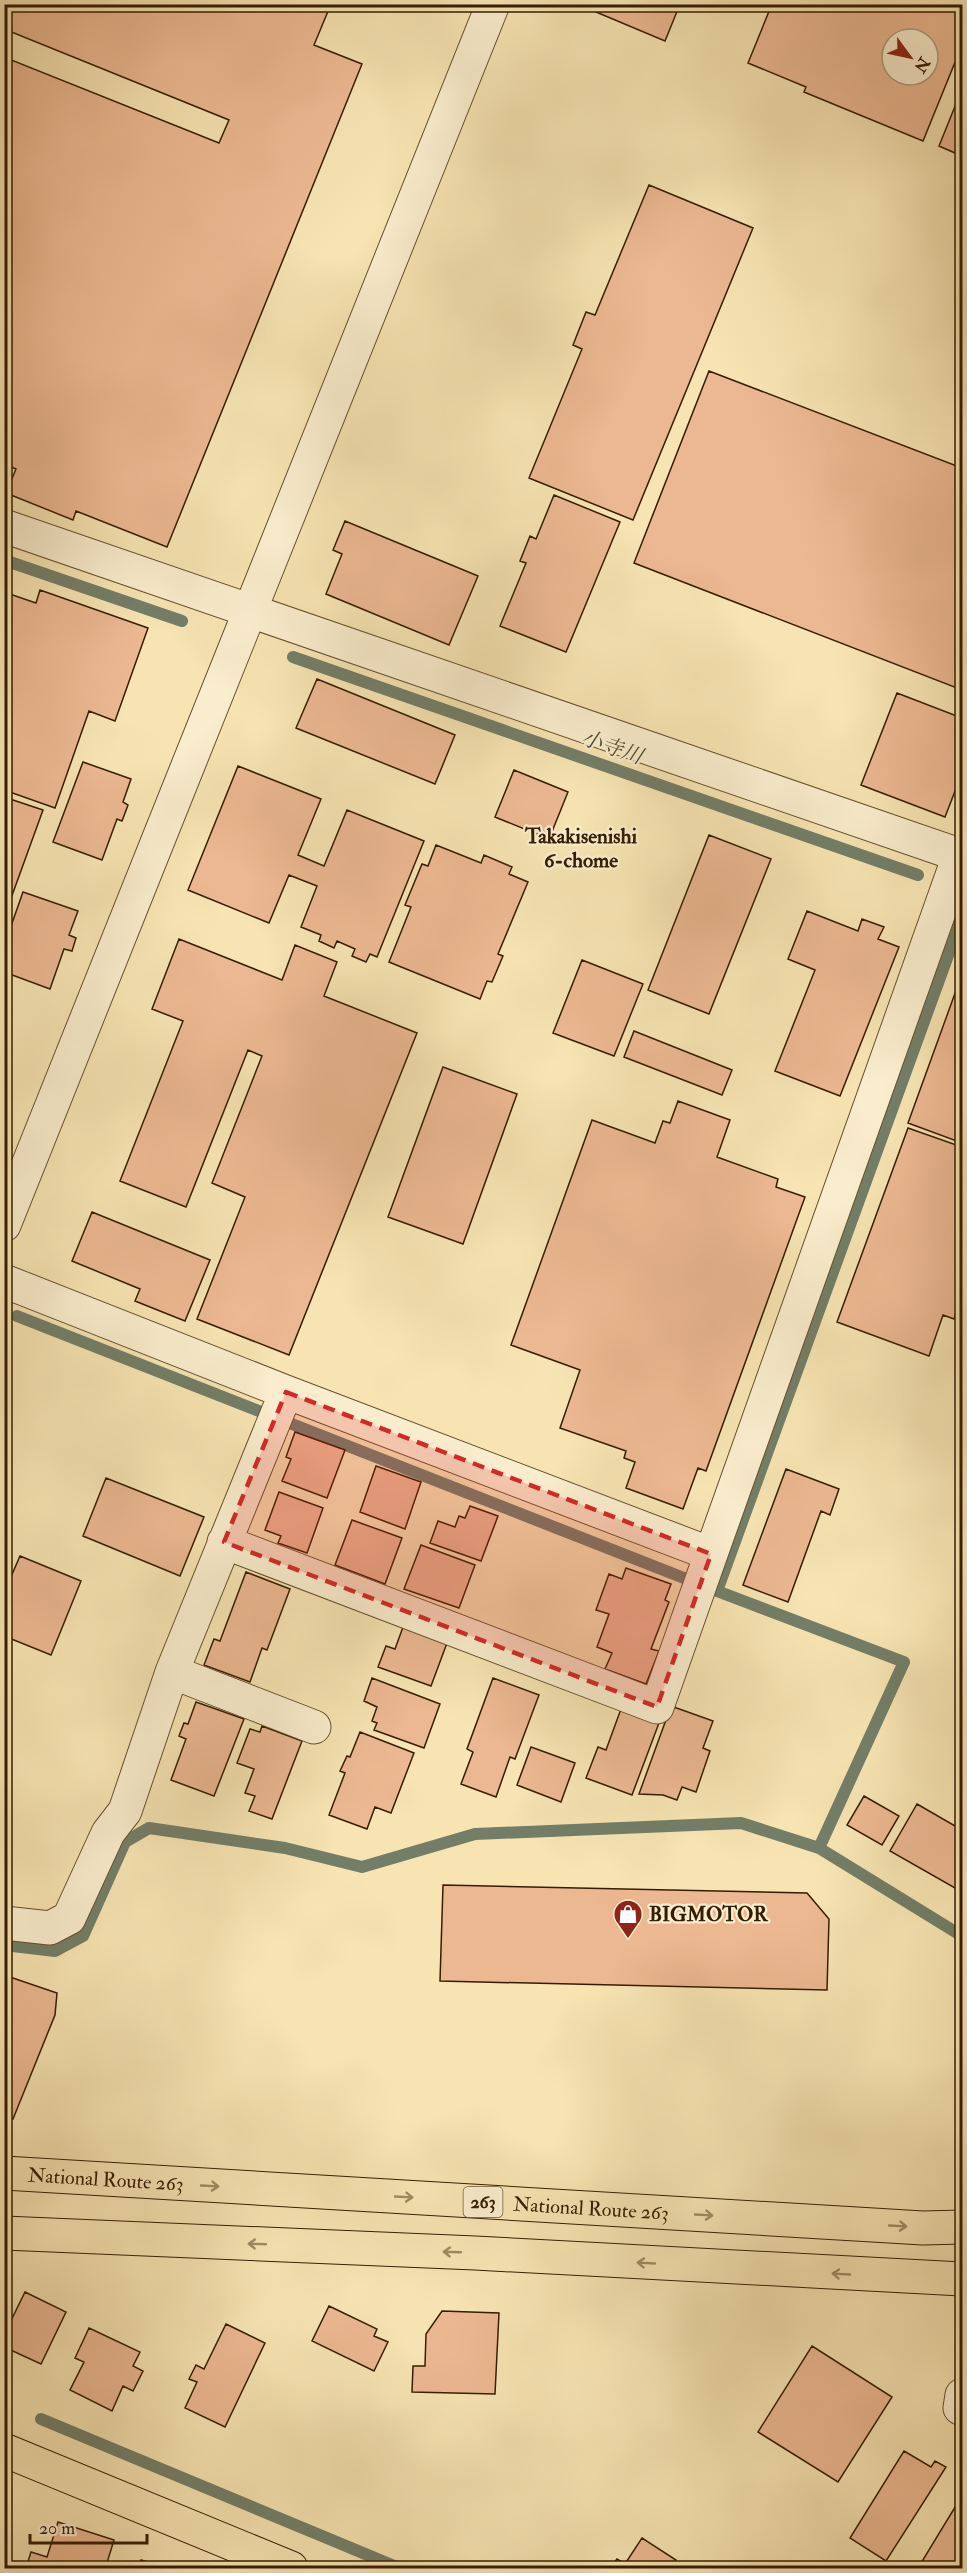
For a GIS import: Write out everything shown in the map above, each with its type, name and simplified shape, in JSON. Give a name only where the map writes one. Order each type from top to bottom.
[{"type":"highway","name":"National Route 263","points":[[4,2174],[923,2228],[963,2227]]},
{"type":"highway","points":[[4,2233],[475,2253],[963,2279]]},
{"type":"highway","points":[[4,2450],[291,2568]]},
{"type":"street","points":[[4,1225],[493,4]]},
{"type":"street","points":[[4,526],[961,856],[657,1707],[224,1542]]},
{"type":"street","points":[[4,1281],[279,1409],[704,1574]]},
{"type":"street","points":[[4,1923],[50,1928],[69,1918],[108,1833],[125,1811],[172,1672],[279,1409]]},
{"type":"street","points":[[172,1672],[314,1727]]},
{"type":"highlighted area","points":[[286,1392],[711,1554],[657,1707],[224,1542]]},
{"type":"building","points":[[4,4],[331,4],[314,45],[362,64],[167,547],[76,511],[73,520],[6,493],[16,469],[4,464],[4,57],[219,143],[229,120],[4,29]]},
{"type":"building","points":[[577,4],[680,4],[665,41]]},
{"type":"building","points":[[772,4],[962,4],[962,45],[923,141],[804,92],[806,87],[748,63]]},
{"type":"building","points":[[962,89],[962,156],[939,146]]},
{"type":"building","points":[[649,185],[753,228],[633,520],[529,478],[582,349],[573,345],[586,312],[595,315]]},
{"type":"building","points":[[709,371],[962,468],[962,690],[634,563]]},
{"type":"building","points":[[554,495],[620,522],[566,652],[500,626],[526,563],[520,561],[530,536],[536,539]]},
{"type":"building","points":[[345,521],[478,576],[449,645],[326,594],[342,554],[333,550]]},
{"type":"building","points":[[40,590],[148,628],[115,721],[89,711],[55,808],[4,790],[4,592],[36,603]]},
{"type":"building","points":[[317,679],[455,735],[435,784],[296,728]]},
{"type":"building","points":[[897,693],[962,718],[962,773],[945,817],[861,785]]},
{"type":"building","points":[[83,762],[131,779],[123,802],[128,805],[122,821],[117,819],[102,860],[53,842]]},
{"type":"building","points":[[238,766],[321,799],[298,855],[324,866],[347,810],[424,841],[377,957],[370,954],[366,962],[352,956],[355,949],[337,941],[334,948],[319,941],[321,935],[301,927],[317,886],[289,875],[269,923],[188,890]]},
{"type":"building","points":[[514,770],[568,792],[549,839],[495,817]]},
{"type":"building","points":[[4,797],[43,810],[10,901],[4,899]]},
{"type":"building","points":[[709,835],[771,859],[709,1014],[648,990]]},
{"type":"building","points":[[436,845],[481,863],[484,855],[512,867],[509,874],[528,882],[498,954],[503,956],[492,982],[487,981],[480,999],[389,962],[411,907],[405,905],[422,864],[428,866]]},
{"type":"building","points":[[23,892],[78,911],[69,935],[76,938],[72,951],[64,949],[50,989],[4,972],[4,946]]},
{"type":"building","points":[[807,911],[858,931],[862,919],[884,927],[878,939],[899,947],[840,1096],[775,1071],[815,970],[788,959]]},
{"type":"building","points":[[179,939],[282,980],[295,945],[337,962],[324,996],[417,1033],[289,1355],[197,1319],[245,1197],[212,1183],[262,1056],[248,1050],[186,1207],[120,1181],[183,1021],[152,1009]]},
{"type":"building","points":[[582,960],[643,984],[614,1056],[553,1033]]},
{"type":"building","points":[[962,974],[962,1143],[908,1123]]},
{"type":"building","points":[[634,1031],[732,1070],[722,1095],[624,1057]]},
{"type":"building","points":[[443,1067],[517,1094],[463,1244],[388,1217]]},
{"type":"building","points":[[678,1101],[730,1120],[717,1157],[778,1179],[776,1187],[805,1197],[706,1471],[698,1468],[683,1509],[626,1488],[635,1462],[624,1458],[626,1451],[560,1428],[580,1370],[511,1345],[592,1120],[655,1143],[663,1121],[670,1123]]},
{"type":"building","points":[[908,1128],[962,1147],[962,1296],[954,1319],[943,1315],[929,1356],[837,1322]]},
{"type":"building","points":[[92,1212],[210,1260],[185,1321],[135,1301],[140,1289],[72,1261]]},
{"type":"building","points":[[295,1432],[345,1450],[327,1498],[282,1481],[291,1459],[286,1457]]},
{"type":"building","points":[[376,1466],[421,1482],[405,1529],[360,1512]]},
{"type":"building","points":[[786,1469],[839,1489],[830,1515],[821,1511],[788,1602],[743,1585]]},
{"type":"building","points":[[106,1478],[204,1517],[180,1576],[83,1536]]},
{"type":"building","points":[[279,1492],[323,1508],[307,1553],[278,1543],[281,1536],[265,1530]]},
{"type":"building","points":[[470,1506],[498,1516],[481,1561],[430,1543],[438,1521],[455,1527],[459,1516],[465,1518]]},
{"type":"building","points":[[352,1520],[402,1538],[385,1584],[335,1565]]},
{"type":"building","points":[[421,1545],[475,1565],[459,1608],[404,1589]]},
{"type":"building","points":[[20,1556],[81,1581],[51,1655],[4,1636],[4,1593]]},
{"type":"building","points":[[626,1568],[671,1584],[665,1600],[669,1602],[651,1649],[659,1651],[646,1684],[605,1669],[612,1653],[597,1647],[609,1614],[596,1610],[609,1574],[622,1579]]},
{"type":"building","points":[[246,1572],[290,1589],[267,1650],[262,1648],[250,1682],[204,1665],[214,1639],[220,1641]]},
{"type":"building","points":[[403,1627],[447,1643],[431,1686],[378,1667],[386,1646],[395,1649]]},
{"type":"building","points":[[372,1678],[440,1704],[424,1748],[374,1730],[377,1723],[372,1721],[377,1707],[364,1701]]},
{"type":"building","points":[[493,1678],[539,1695],[515,1759],[510,1757],[496,1797],[461,1784],[473,1752],[467,1749]]},
{"type":"building","points":[[196,1702],[244,1719],[214,1796],[171,1780],[186,1739],[179,1736],[184,1723],[188,1724]]},
{"type":"building","points":[[671,1706],[713,1721],[703,1748],[710,1751],[696,1792],[682,1787],[677,1800],[663,1795],[639,1794]]},
{"type":"building","points":[[621,1709],[659,1723],[632,1795],[586,1778],[598,1747],[606,1750]]},
{"type":"building","points":[[262,1726],[302,1741],[272,1819],[249,1811],[255,1796],[245,1793],[254,1769],[237,1763],[250,1729],[260,1732]]},
{"type":"building","points":[[360,1732],[414,1753],[391,1813],[375,1807],[367,1829],[329,1815],[345,1773],[340,1771],[347,1756],[350,1757]]},
{"type":"building","points":[[531,1747],[575,1763],[561,1802],[517,1785]]},
{"type":"building","points":[[864,1796],[899,1816],[882,1845],[847,1825]]},
{"type":"building","points":[[917,1804],[962,1830],[962,1892],[890,1851]]},
{"type":"building","points":[[443,1885],[807,1893],[829,1919],[827,1990],[440,1981]]},
{"type":"building","points":[[4,1975],[57,1993],[55,2015],[13,2119],[4,2118]]},
{"type":"building","points":[[25,2292],[66,2312],[41,2364],[4,2347],[4,2335]]},
{"type":"building","points":[[329,2306],[377,2329],[374,2336],[388,2342],[374,2371],[312,2341]]},
{"type":"building","points":[[442,2311],[499,2313],[495,2394],[412,2392],[413,2366],[425,2366],[426,2334]]},
{"type":"building","points":[[226,2324],[265,2343],[225,2427],[185,2408],[197,2382],[189,2379],[196,2365],[204,2369]]},
{"type":"building","points":[[89,2328],[140,2352],[133,2366],[143,2371],[133,2391],[123,2386],[112,2411],[70,2390],[84,2362],[75,2358]]},
{"type":"building","points":[[812,2346],[892,2397],[838,2482],[758,2432]]},
{"type":"building","points":[[904,2451],[931,2467],[935,2461],[946,2467],[886,2561],[850,2538]]},
{"type":"building","points":[[960,2499],[962,2500],[962,2568],[918,2568]]},
{"type":"building","points":[[58,2522],[114,2540],[106,2566],[99,2564],[98,2568],[26,2568],[31,2552],[47,2557]]},
{"type":"building","points":[[642,2538],[676,2560],[671,2568],[610,2568],[617,2559],[625,2564]]},
{"type":"building","points":[[141,2560],[169,2568],[138,2568]]},
{"type":"waterway","points":[[4,560],[182,621]]},
{"type":"waterway","name":"小寺川","points":[[293,657],[918,875]]},
{"type":"waterway","points":[[717,1591],[962,917]]},
{"type":"waterway","points":[[17,1316],[717,1591],[904,1662],[819,1848]]},
{"type":"waterway","points":[[4,1945],[55,1951],[83,1936],[125,1842],[149,1828],[285,1848],[362,1867],[475,1834],[741,1823],[819,1848],[962,1936]]},
{"type":"waterway","points":[[41,2419],[399,2568]]},
{"type":"place","name":"BIGMOTOR","points":[[628,1940]]},
{"type":"district","name":"Takakisenishi 6-chome","points":[[581,848]]}]
